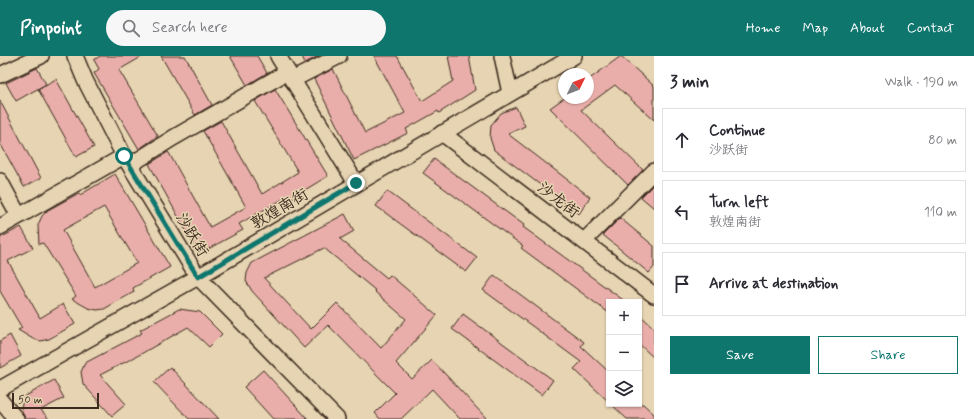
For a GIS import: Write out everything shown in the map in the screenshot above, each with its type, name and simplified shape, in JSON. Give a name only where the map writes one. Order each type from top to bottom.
[{"type":"street","points":[[0,76],[42,56]]},
{"type":"street","name":"沙跃街","points":[[75,56],[85,80],[127,160],[198,277],[337,419]]},
{"type":"street","points":[[278,56],[356,183]]},
{"type":"street","points":[[0,226],[127,160],[173,138],[290,76],[339,56]]},
{"type":"street","points":[[502,56],[510,93]]},
{"type":"street","name":"敦煌南街","points":[[0,389],[198,277],[574,56]]},
{"type":"street","name":"沙龙街","points":[[442,133],[654,294]]},
{"type":"street","points":[[584,241],[654,171]]},
{"type":"street","points":[[0,181],[19,216]]},
{"type":"street","points":[[0,400],[16,419]]},
{"type":"building","points":[[100,56],[143,56],[119,70],[158,136],[139,149],[94,73],[99,69],[94,60]]},
{"type":"building","points":[[161,56],[185,56],[212,105],[195,115]]},
{"type":"building","points":[[230,56],[257,56],[267,73],[247,85]]},
{"type":"building","points":[[302,56],[319,56],[305,63]]},
{"type":"building","points":[[374,56],[397,56],[422,101],[453,81],[448,56],[469,56],[475,90],[439,113],[438,111],[406,129],[408,133],[354,160],[314,79],[333,69],[365,133],[405,113]]},
{"type":"building","points":[[621,56],[654,86],[654,120],[615,85],[594,100],[594,76]]},
{"type":"building","points":[[37,68],[46,84],[16,101],[6,83]]},
{"type":"building","points":[[56,79],[94,147],[76,157],[38,89]]},
{"type":"building","points":[[275,89],[328,176],[285,202],[283,199],[239,224],[243,230],[199,254],[149,164],[168,152],[169,153],[210,227],[246,207],[203,131],[221,121],[262,194],[298,172],[255,101]]},
{"type":"building","points":[[0,101],[41,178],[24,187],[0,143]]},
{"type":"building","points":[[558,102],[558,104],[589,104],[581,110],[643,170],[628,185],[550,108]]},
{"type":"building","points":[[516,107],[525,126],[508,134],[590,197],[579,214],[494,150],[490,138],[491,125],[501,113]]},
{"type":"building","points":[[434,159],[524,225],[523,227],[622,299],[606,299],[606,311],[521,248],[523,246],[423,173]]},
{"type":"building","points":[[115,174],[170,267],[133,288],[134,292],[104,309],[97,310],[88,308],[72,299],[76,296],[43,243],[39,244],[38,225],[42,216],[48,210],[79,193],[80,195]],"holes":[[[104,207],[137,263],[95,287],[63,230]]]},
{"type":"building","points":[[654,184],[654,208],[641,197]]},
{"type":"building","points":[[387,191],[477,258],[466,272],[376,206]]},
{"type":"building","points":[[345,214],[354,231],[340,239],[387,278],[390,275],[437,315],[396,363],[412,379],[432,360],[487,419],[460,419],[432,389],[401,419],[380,419],[375,413],[395,393],[328,325],[304,348],[252,291],[246,281],[247,273],[252,263]],"holes":[[[324,248],[376,291],[375,292],[406,319],[381,348],[337,303],[311,329],[264,278]]]},
{"type":"building","points":[[620,218],[654,246],[654,267],[649,273],[603,235]]},
{"type":"building","points":[[21,227],[33,248],[8,261],[40,318],[63,304],[75,324],[49,339],[41,341],[33,339],[18,330],[22,328],[0,291],[0,238]]},
{"type":"building","points":[[494,275],[584,342],[581,346],[606,369],[606,399],[574,369],[581,362],[483,290]]},
{"type":"building","points":[[179,309],[200,312],[222,334],[209,347],[188,327],[100,375],[126,404],[112,416],[83,384],[81,372],[85,363],[142,333],[140,330]]},
{"type":"building","points":[[463,314],[553,380],[542,395],[452,329]]},
{"type":"building","points":[[642,317],[654,328],[654,358],[642,347]]},
{"type":"building","points":[[10,335],[21,356],[0,368],[0,341]]},
{"type":"building","points":[[170,367],[219,419],[189,419],[154,382]]},
{"type":"building","points":[[263,370],[308,419],[273,419],[244,387]]},
{"type":"building","points":[[54,380],[64,398],[41,410],[49,419],[25,419],[21,408],[24,397]]},
{"type":"building","points":[[643,404],[654,414],[654,419],[627,419],[614,407],[642,407]]},
{"type":"route","points":[[124,156],[198,277],[356,183]]}]
